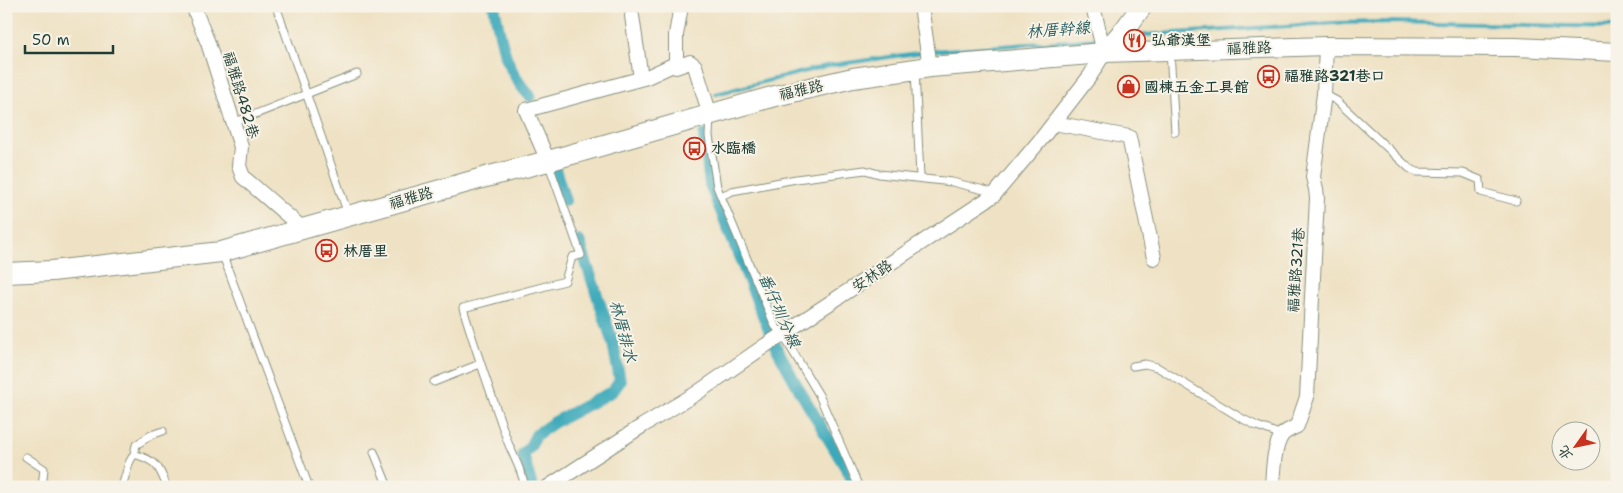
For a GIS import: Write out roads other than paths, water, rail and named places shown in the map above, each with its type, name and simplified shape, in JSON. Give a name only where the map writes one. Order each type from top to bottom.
[{"type":"main road","name":"安林路","points":[[1109,41],[1142,6]]},
{"type":"main road","name":"福雅路","points":[[6,273],[52,271],[221,252],[775,96],[853,78],[925,65],[1109,41]]},
{"type":"street","name":"福雅路482巷","points":[[193,6],[208,43],[241,147],[239,166],[243,177],[302,228]]},
{"type":"street","points":[[675,64],[676,34],[681,6]]},
{"type":"street","points":[[921,6],[927,44],[925,65]]},
{"type":"street","points":[[1093,6],[1109,41]]},
{"type":"street","points":[[632,16],[641,78]]},
{"type":"street","name":"福雅路","points":[[1109,41],[1170,51],[1326,46],[1516,47],[1617,52]]},
{"type":"street","name":"安林路","points":[[552,486],[642,426],[697,393],[766,345],[994,195],[1006,183],[1090,76],[1109,41]]},
{"type":"street","name":"福雅路321巷","points":[[1272,487],[1275,456],[1282,435],[1297,426],[1306,397],[1317,198],[1313,177],[1324,94],[1326,46]]},
{"type":"street","points":[[675,64],[676,67],[690,62],[695,66],[710,115]]},
{"type":"street","points":[[548,161],[526,110],[658,73],[675,64]]},
{"type":"street","points":[[1054,123],[1130,136],[1154,258]]},
{"type":"lane","points":[[276,6],[349,216]]},
{"type":"lane","points":[[1170,51],[1175,132]]},
{"type":"lane","points":[[920,177],[925,65]]},
{"type":"lane","points":[[233,122],[357,74]]},
{"type":"lane","points":[[1324,94],[1337,101],[1409,168],[1417,172],[1462,174],[1480,180],[1481,192],[1516,201]]},
{"type":"lane","points":[[710,115],[709,136],[717,187],[775,326],[818,395],[859,487]]},
{"type":"lane","points":[[525,487],[523,477],[508,442],[480,364],[463,308],[565,281],[572,257],[581,255],[548,161]]},
{"type":"lane","points":[[721,196],[732,191],[796,179],[865,170],[879,174],[952,182],[988,191],[994,195]]},
{"type":"lane","points":[[221,252],[309,487]]},
{"type":"lane","points":[[434,382],[480,364]]},
{"type":"lane","points":[[1133,366],[1145,364],[1157,367],[1241,418],[1282,435]]},
{"type":"lane","points":[[122,487],[136,445],[163,430]]},
{"type":"lane","points":[[374,452],[388,487]]},
{"type":"lane","points":[[134,454],[159,467],[167,487]]},
{"type":"lane","points":[[26,457],[44,469],[42,487]]},
{"type":"waterway","points":[[494,6],[509,65],[530,96]]},
{"type":"waterway","name":"林厝幹線","points":[[1128,36],[1334,23],[1390,22],[1617,27]]},
{"type":"waterway","name":"林厝幹線","points":[[931,51],[1098,39]]},
{"type":"waterway","name":"林厝幹線","points":[[716,94],[826,66],[924,52]]},
{"type":"waterway","name":"番仔圳分線","points":[[704,135],[710,184],[775,345],[850,475],[854,487]]},
{"type":"waterway","name":"林厝排水","points":[[555,169],[565,201]]},
{"type":"waterway","name":"林厝排水","points":[[532,487],[523,454],[530,447],[536,435],[553,423],[613,391],[620,381],[613,343],[579,241]]},
{"type":"place","name":"弘爺漢堡","points":[[1135,40]]},
{"type":"place","name":"福雅路321巷口","points":[[1268,76]]},
{"type":"place","name":"國棟五金工具館","points":[[1128,87]]},
{"type":"place","name":"水臨橋","points":[[695,148]]},
{"type":"place","name":"林厝里","points":[[327,251]]}]
